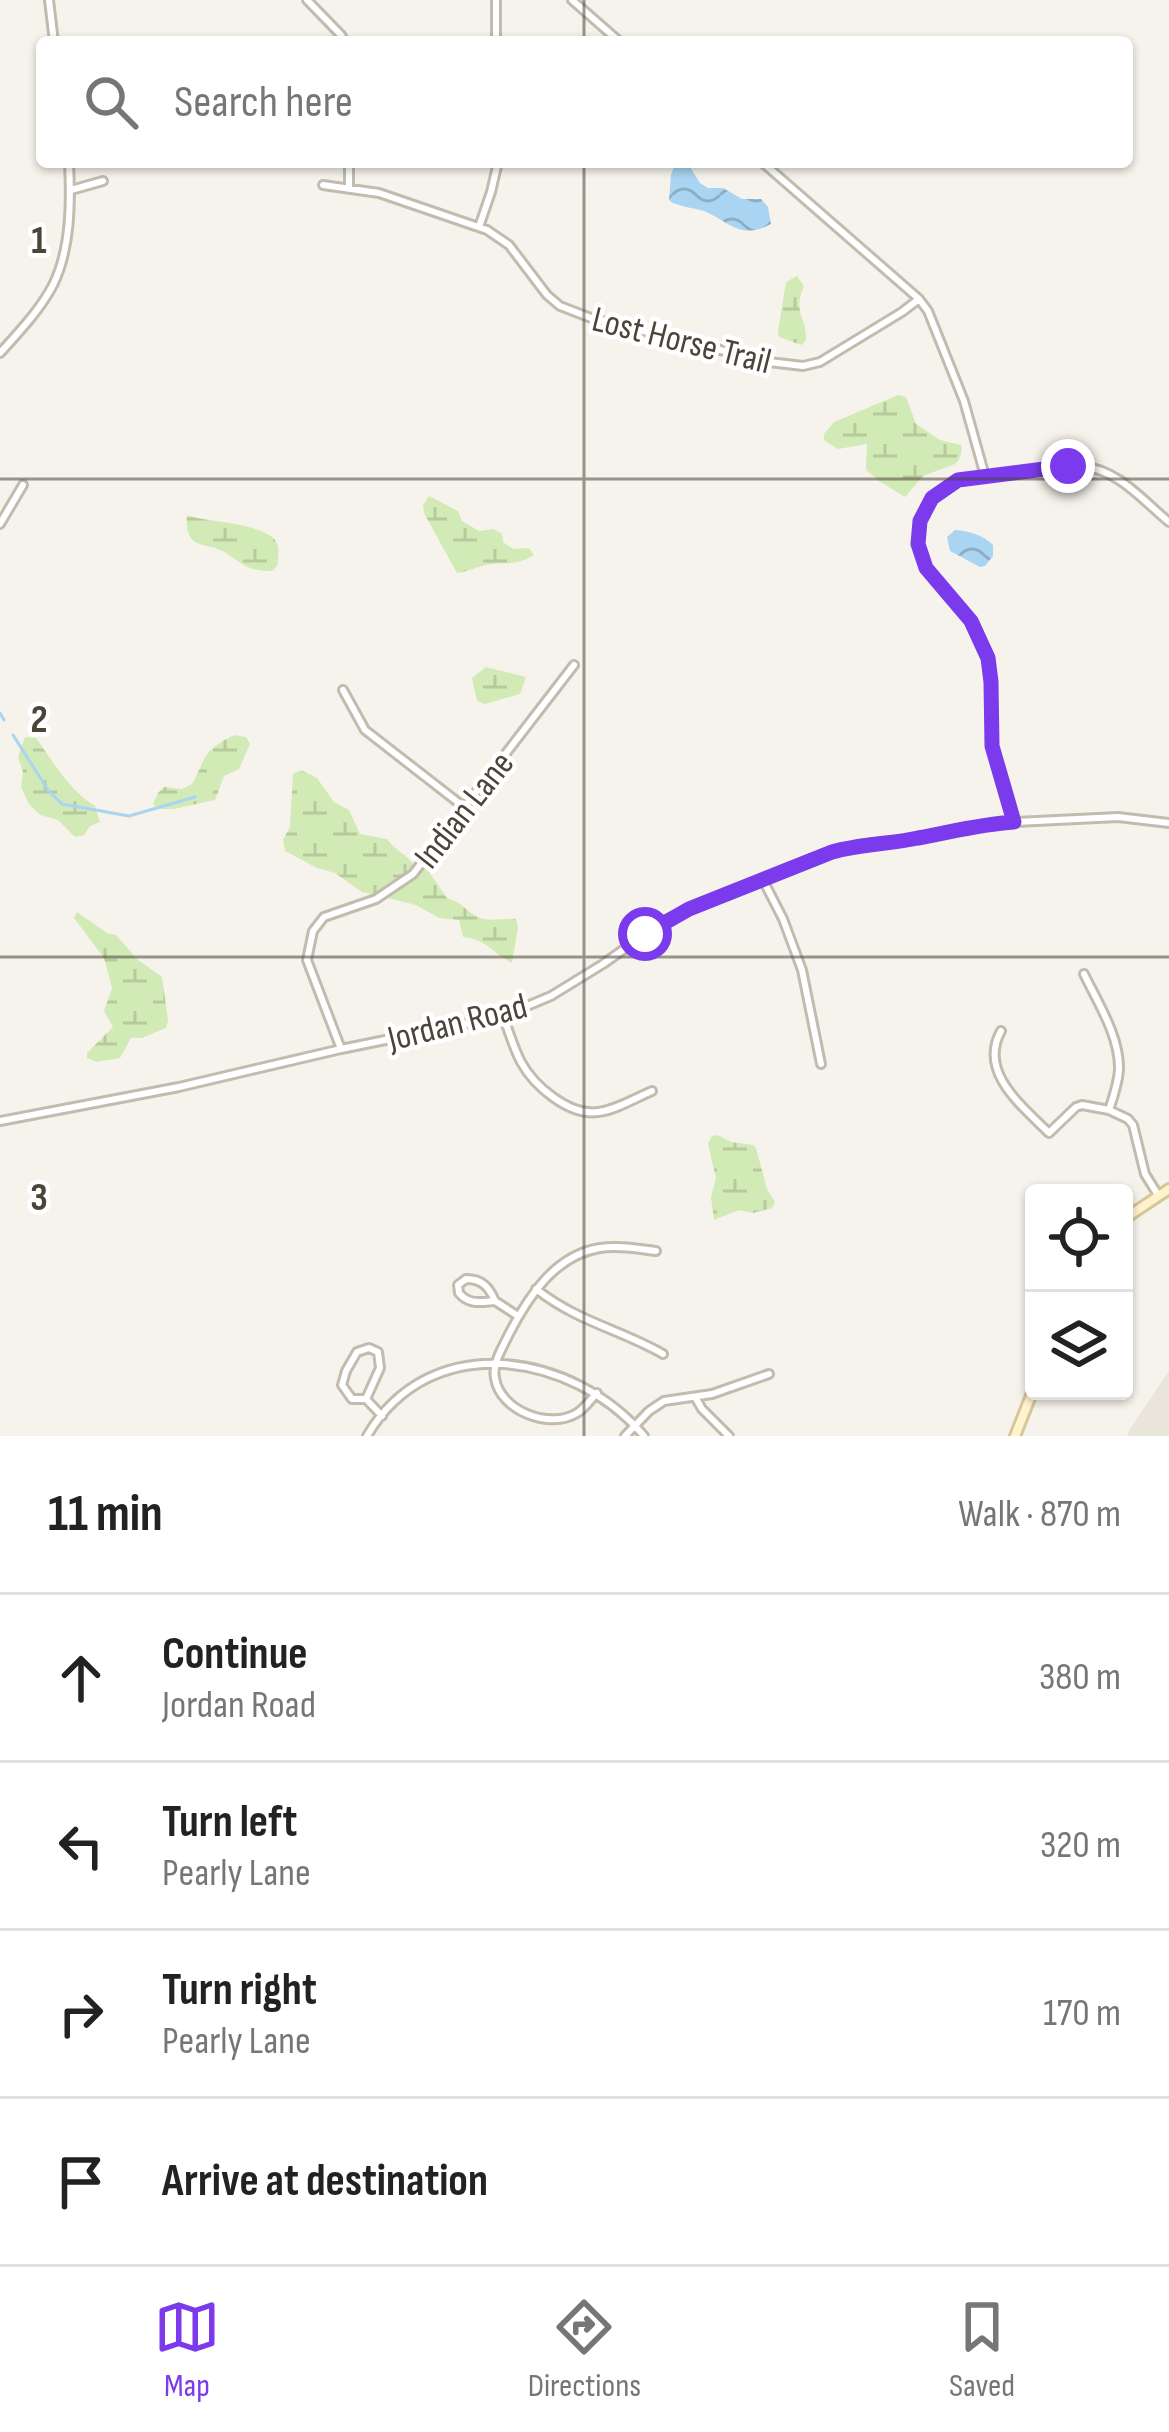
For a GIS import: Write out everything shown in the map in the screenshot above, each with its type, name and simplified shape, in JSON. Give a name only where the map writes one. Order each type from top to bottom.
[{"type":"main road","points":[[1133,1213],[1169,1189]]},
{"type":"main road","points":[[1015,1436],[1029,1400]]},
{"type":"street","points":[[49,0],[53,36]]},
{"type":"street","points":[[307,0],[342,36]]},
{"type":"street","points":[[496,0],[496,36]]},
{"type":"street","points":[[572,0],[613,36]]},
{"type":"street","points":[[0,353],[53,285],[63,254],[69,168]]},
{"type":"street","points":[[349,168],[349,187]]},
{"type":"street","points":[[479,227],[497,168]]},
{"type":"street","points":[[769,168],[919,298],[945,349],[985,476]]},
{"type":"street","points":[[70,190],[103,181]]},
{"type":"street","name":"Lost Horse Trail","points":[[323,185],[379,193],[479,227],[509,245],[536,284],[560,306],[649,334],[784,364],[803,366],[828,359],[919,298]]},
{"type":"street","points":[[1014,822],[993,755],[985,650],[971,621],[926,568],[918,544],[920,521],[932,498],[958,480],[1068,466],[1101,468],[1114,474],[1169,522]]},
{"type":"street","points":[[0,524],[23,485]]},
{"type":"street","name":"Indian Lane","points":[[341,1049],[308,961],[313,931],[324,917],[376,899],[412,874],[574,665]]},
{"type":"street","points":[[343,690],[365,730],[464,807]]},
{"type":"street","name":"Jordan Road","points":[[0,1121],[503,1016],[551,996],[664,921],[857,845],[1014,822],[1118,817],[1169,823]]},
{"type":"street","points":[[763,880],[802,970],[821,1064]]},
{"type":"street","points":[[1084,974],[1118,1056],[1118,1078],[1109,1110]]},
{"type":"street","points":[[503,1016],[523,1066],[571,1108],[604,1112],[652,1091]]},
{"type":"street","points":[[1001,1030],[995,1066],[1013,1097],[1049,1133],[1076,1107],[1122,1114],[1132,1125],[1145,1174],[1158,1195]]},
{"type":"street","points":[[597,1393],[578,1413],[541,1420],[499,1391],[497,1361],[536,1289],[566,1262],[608,1247],[656,1252]]},
{"type":"street","points":[[495,1301],[466,1300],[458,1285],[466,1279],[476,1280],[518,1316]]},
{"type":"street","points":[[536,1289],[575,1316],[663,1354]]},
{"type":"street","points":[[366,1399],[380,1368],[378,1352],[369,1348],[357,1352],[342,1385],[352,1399],[366,1399],[382,1416]]},
{"type":"street","points":[[368,1436],[411,1390],[444,1372],[497,1361],[551,1372],[597,1393],[644,1436]]},
{"type":"street","points":[[625,1436],[664,1401],[712,1394],[770,1374]]},
{"type":"street","points":[[694,1397],[729,1436]]},
{"type":"shaded area","points":[[1169,1371],[1169,1436],[1127,1436],[1130,1429]]},
{"type":"green space","points":[[797,276],[804,286],[799,303],[806,340],[801,345],[779,337],[778,331],[786,282]]},
{"type":"green space","points":[[898,395],[906,397],[916,424],[962,448],[955,464],[923,476],[905,497],[866,470],[867,444],[838,449],[824,440],[834,422]]},
{"type":"green space","points":[[429,496],[458,511],[462,521],[479,531],[494,529],[513,549],[529,548],[534,555],[457,573],[424,513]]},
{"type":"green space","points":[[187,515],[264,532],[278,546],[277,566],[272,571],[251,568],[198,543],[189,535]]},
{"type":"green space","points":[[486,667],[526,677],[520,694],[485,704],[477,701],[472,678]]},
{"type":"green space","points":[[234,735],[246,737],[250,744],[239,769],[224,776],[215,800],[174,809],[153,804],[164,787],[182,789],[192,784],[210,750]]},
{"type":"green space","points":[[25,737],[36,738],[70,784],[95,806],[100,822],[84,835],[75,837],[58,820],[40,815],[29,804],[21,787],[18,757]]},
{"type":"green space","points":[[301,770],[317,778],[334,802],[349,810],[360,834],[387,839],[415,866],[427,869],[447,898],[484,919],[516,919],[512,963],[484,943],[463,937],[459,920],[439,918],[416,905],[362,892],[335,873],[285,851],[293,774]]},
{"type":"green space","points":[[77,912],[116,935],[162,977],[166,1028],[131,1038],[120,1058],[96,1062],[87,1058],[113,1027],[104,1011],[112,988],[104,958],[74,918]]},
{"type":"green space","points":[[718,1135],[756,1148],[775,1202],[772,1208],[753,1213],[739,1210],[714,1220],[711,1197],[716,1178],[708,1144]]},
{"type":"water","points":[[674,168],[691,168],[708,188],[723,188],[742,199],[761,199],[771,224],[742,230],[704,211],[673,203],[669,200]]},
{"type":"water","points":[[955,530],[975,534],[993,545],[993,556],[985,566],[950,551],[947,537]]},
{"type":"waterway","points":[[0,713],[4,720]]},
{"type":"waterway","points":[[13,735],[62,804],[129,816],[195,797]]},
{"type":"route","points":[[645,934],[689,909],[832,852],[1014,822],[992,746],[988,658],[971,621],[926,568],[917,536],[926,505],[958,480],[1068,466]]}]
